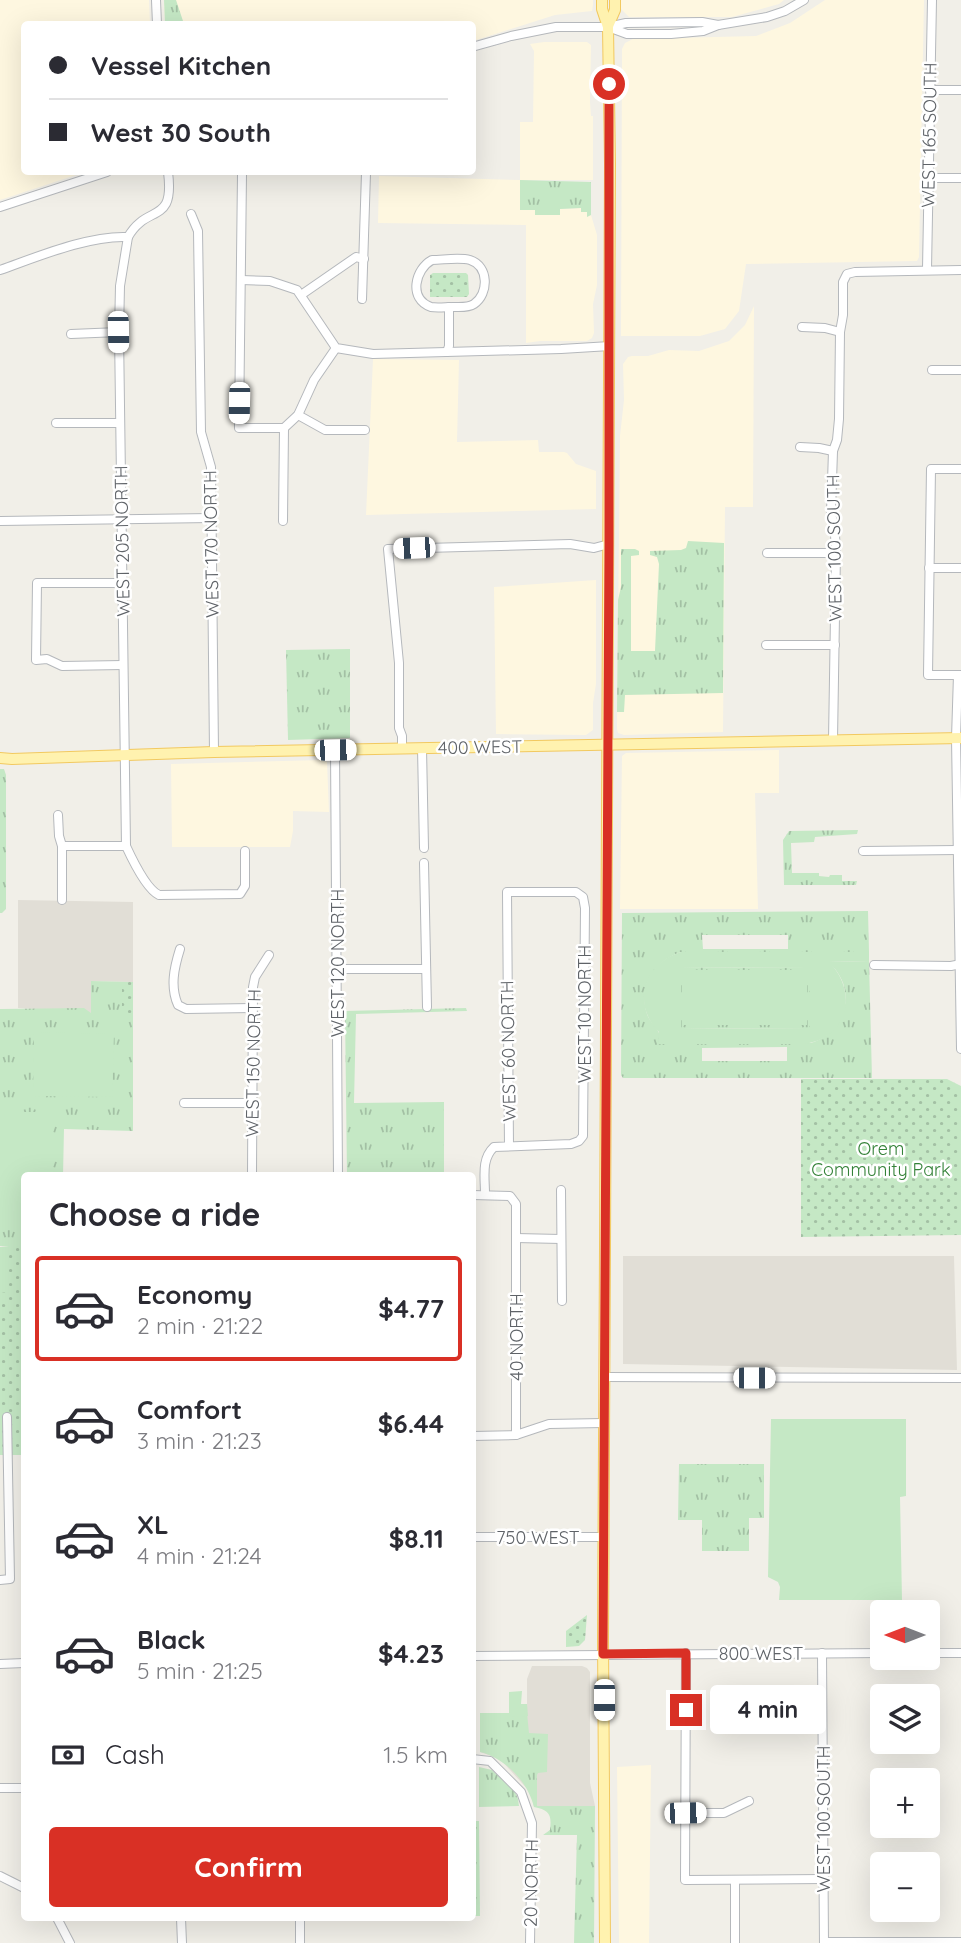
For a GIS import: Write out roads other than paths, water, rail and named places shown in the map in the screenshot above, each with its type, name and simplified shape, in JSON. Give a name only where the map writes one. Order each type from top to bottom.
[{"type":"main road","points":[[602,0],[608,27],[610,346],[603,1423],[605,1943]]},
{"type":"main road","points":[[608,27],[615,10],[615,0]]},
{"type":"main road","name":"400 WEST","points":[[0,758],[959,738]]},
{"type":"street","points":[[156,0],[157,21]]},
{"type":"street","points":[[477,46],[547,28],[571,26],[608,27],[627,34],[703,31],[718,25],[766,17],[785,11],[804,0]]},
{"type":"street","name":"WEST 165 SOUTH","points":[[927,269],[932,0]]},
{"type":"street","points":[[930,90],[961,90]]},
{"type":"street","points":[[0,207],[98,175]]},
{"type":"street","points":[[0,270],[44,254],[109,236],[128,237],[135,225],[167,204],[170,196],[168,175]]},
{"type":"street","points":[[242,175],[239,428],[284,428],[298,415],[314,380],[336,348]]},
{"type":"street","points":[[362,299],[366,175]]},
{"type":"street","points":[[929,177],[961,178]]},
{"type":"street","name":"WEST 170 NORTH","points":[[191,214],[198,231],[201,432],[211,467],[215,752]]},
{"type":"street","name":"WEST 205 NORTH","points":[[126,846],[118,332],[120,286],[128,237]]},
{"type":"street","points":[[301,295],[356,257],[364,258]]},
{"type":"street","points":[[432,260],[469,260],[475,263],[485,279],[483,293],[476,303],[470,306],[449,307],[432,307],[422,300],[416,289],[419,272],[432,260]]},
{"type":"street","points":[[927,269],[961,270]]},
{"type":"street","name":"WEST 100 SOUTH","points":[[834,740],[836,553],[831,512],[833,451],[839,419],[843,282],[847,274],[855,272],[927,269]]},
{"type":"street","points":[[241,279],[270,281],[297,290],[336,348],[373,354],[610,346]]},
{"type":"street","points":[[447,352],[449,307]]},
{"type":"street","points":[[802,327],[840,332]]},
{"type":"street","points":[[71,334],[118,332]]},
{"type":"street","points":[[932,370],[961,370]]},
{"type":"street","points":[[298,415],[326,430],[365,430]]},
{"type":"street","points":[[55,423],[120,423]]},
{"type":"street","points":[[283,521],[284,428]]},
{"type":"street","points":[[800,447],[833,451]]},
{"type":"street","points":[[961,469],[931,469],[928,675],[959,675],[961,1049]]},
{"type":"street","points":[[0,521],[211,518]]},
{"type":"street","points":[[402,748],[399,728],[399,663],[388,549],[570,544],[594,548],[609,544]]},
{"type":"street","points":[[767,553],[836,553]]},
{"type":"street","points":[[929,568],[961,568]]},
{"type":"street","points":[[122,583],[37,583],[36,660],[47,659],[62,666],[123,665]]},
{"type":"street","points":[[766,645],[835,645]]},
{"type":"street","points":[[422,748],[424,848]]},
{"type":"street","name":"WEST 120 NORTH","points":[[335,750],[338,1172]]},
{"type":"street","points":[[58,815],[62,846],[62,900]]},
{"type":"street","points":[[62,846],[126,846],[155,894],[236,895],[243,891],[245,886],[245,851]]},
{"type":"street","points":[[863,851],[958,850]]},
{"type":"street","points":[[424,863],[427,1007]]},
{"type":"street","name":"WEST 10 NORTH","points":[[507,892],[572,891],[581,894],[585,914],[583,1136],[571,1144],[509,1146]]},
{"type":"street","name":"WEST 60 NORTH","points":[[485,1194],[487,1154],[494,1147],[509,1146],[507,892]]},
{"type":"street","points":[[180,950],[174,968],[174,997],[178,1006],[186,1009],[252,1008]]},
{"type":"street","name":"WEST 150 NORTH","points":[[252,1172],[254,976],[269,955]]},
{"type":"street","points":[[874,965],[960,964]]},
{"type":"street","points":[[337,969],[426,969]]},
{"type":"street","points":[[184,1103],[251,1103]]},
{"type":"street","points":[[561,1190],[562,1301]]},
{"type":"street","points":[[476,1195],[485,1194]]},
{"type":"street","name":"40 NORTH","points":[[485,1194],[510,1196],[516,1204],[516,1435]]},
{"type":"street","points":[[516,1238],[561,1239]]},
{"type":"street","points":[[604,1377],[961,1378]]},
{"type":"street","points":[[0,1580],[10,1579],[4,1498],[7,1417]]},
{"type":"street","points":[[476,1436],[516,1435],[550,1424],[603,1423]]},
{"type":"street","name":"750 WEST","points":[[476,1537],[603,1537]]},
{"type":"street","points":[[686,1653],[685,1880],[824,1879]]},
{"type":"street","name":"WEST 100 SOUTH","points":[[822,1653],[824,1942]]},
{"type":"street","name":"800 WEST","points":[[476,1656],[870,1653]]},
{"type":"street","points":[[940,1653],[961,1653]]},
{"type":"street","points":[[0,1664],[21,1663]]},
{"type":"street","name":"20 NORTH","points":[[476,1759],[490,1761],[521,1792],[531,1823],[530,1943]]},
{"type":"street","points":[[0,1788],[21,1788]]},
{"type":"street","points":[[685,1813],[724,1813],[749,1801]]},
{"type":"street","points":[[0,1877],[21,1887]]},
{"type":"street","points":[[735,1880],[735,1943]]},
{"type":"street","points":[[59,1921],[71,1943]]},
{"type":"street","points":[[181,1921],[182,1943]]},
{"type":"street","points":[[300,1921],[300,1943]]},
{"type":"street","points":[[824,1942],[961,1942]]},
{"type":"park label","name":"Orem Community Park","points":[[881,1158]]}]
